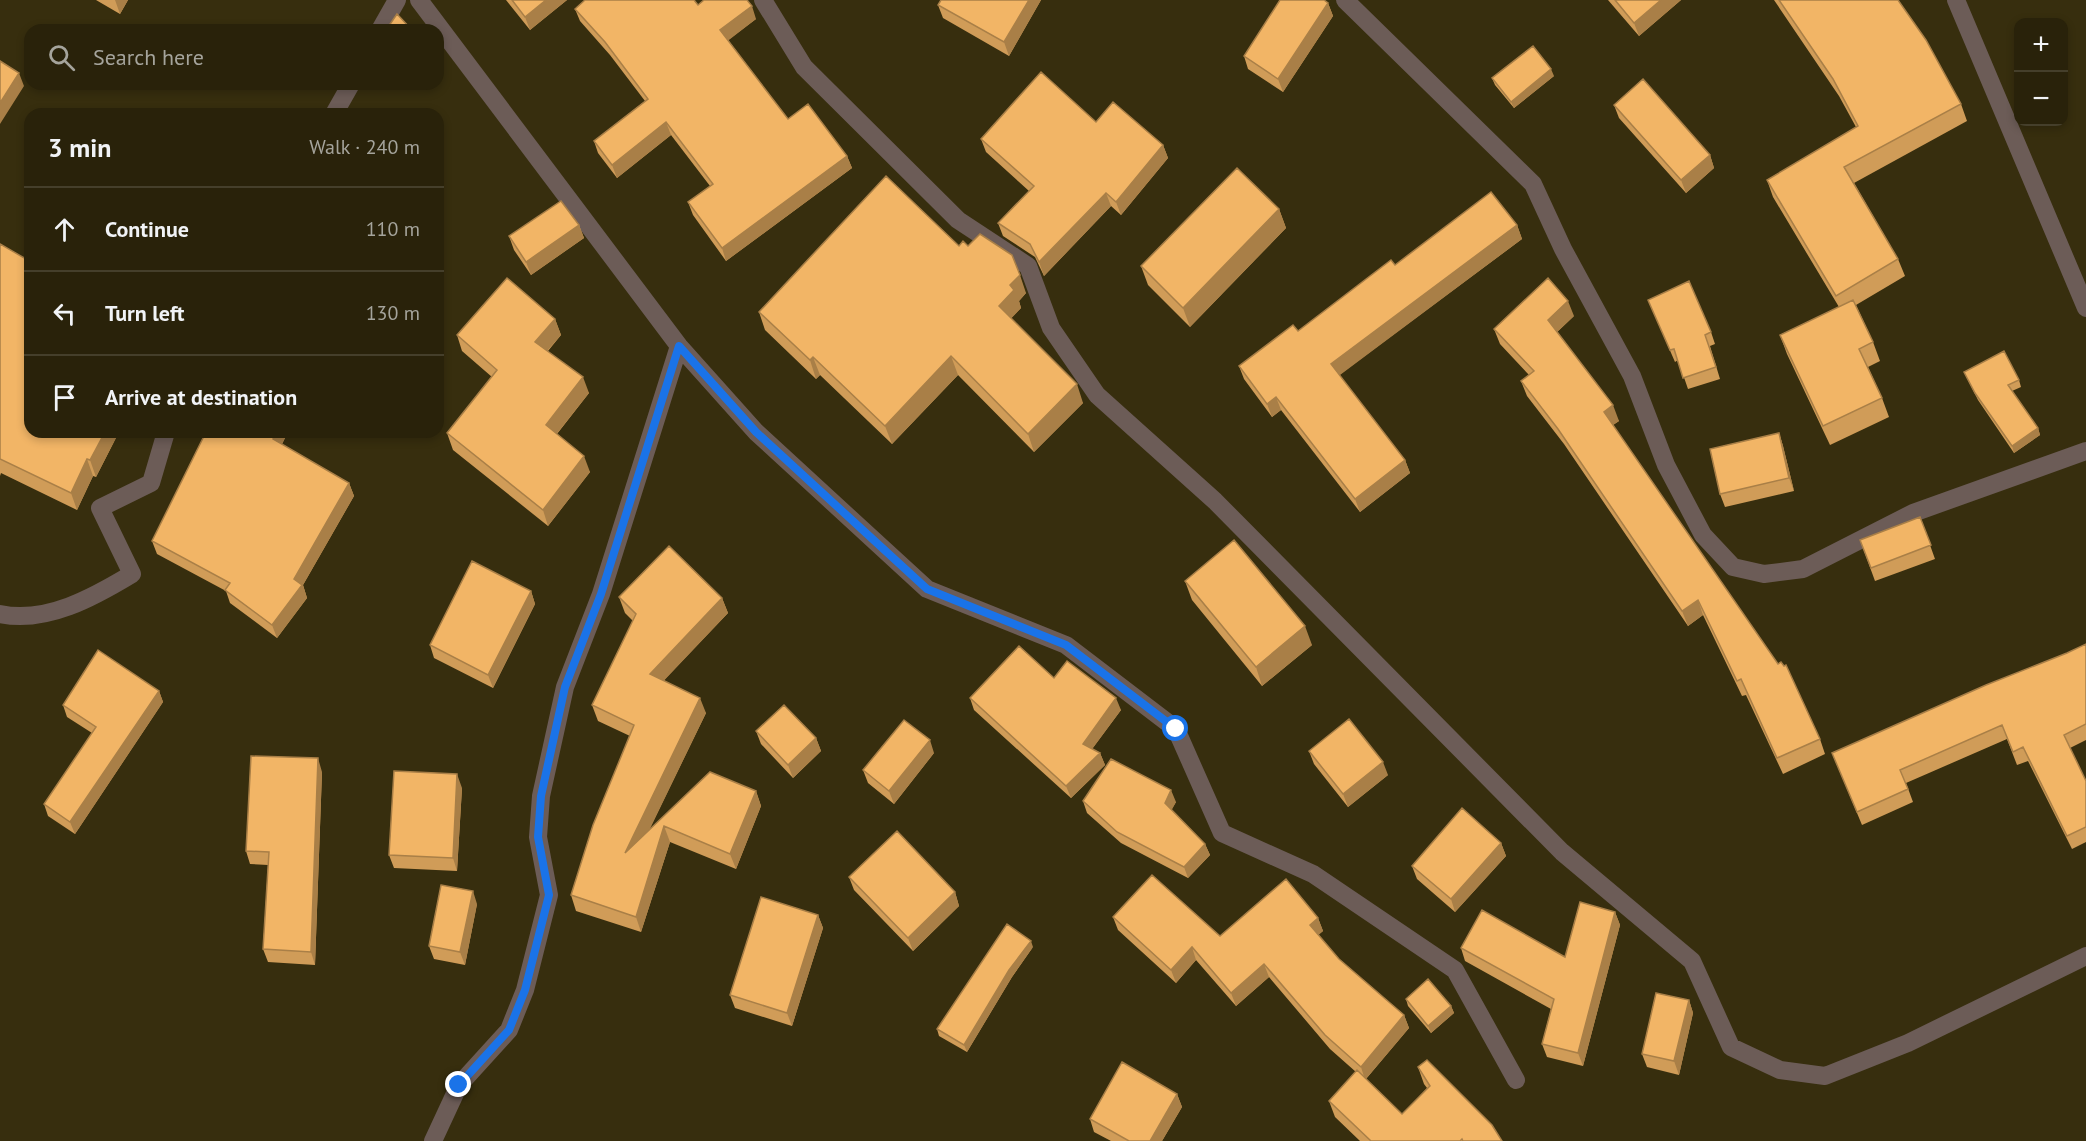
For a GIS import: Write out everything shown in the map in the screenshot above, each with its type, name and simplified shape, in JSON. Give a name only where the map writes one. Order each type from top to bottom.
[{"type":"street","points":[[383,24],[397,0]]},
{"type":"street","points":[[419,0],[437,24]]},
{"type":"street","points":[[763,0],[804,67],[958,220],[1028,266],[1051,328],[1097,395],[1215,501],[1562,852],[1692,961],[1731,1047],[1780,1071],[1825,1076],[1908,1043],[2086,956]]},
{"type":"street","points":[[1345,0],[1533,184],[1563,249],[1632,376],[1666,465],[1702,535],[1733,567],[1764,574],[1803,569],[1913,513],[2086,451]]},
{"type":"street","points":[[1956,0],[2086,309]]},
{"type":"street","points":[[444,33],[679,346],[756,432],[927,589],[1066,645],[1176,729],[1222,833],[1314,874],[1455,970],[1516,1080]]},
{"type":"street","points":[[337,108],[348,90]]},
{"type":"street","points":[[433,1141],[459,1085],[509,1030],[525,990],[549,895],[538,837],[541,796],[565,687],[601,594],[679,346]]},
{"type":"street","points":[[0,614],[16,617],[50,611],[93,597],[132,574],[100,508],[151,483],[164,438]]},
{"type":"building","points":[[512,0],[546,0],[525,17]]},
{"type":"building","points":[[585,0],[694,0],[698,5],[704,0],[747,0],[752,6],[720,30],[788,119],[808,104],[847,156],[722,248],[688,202],[713,184],[666,122],[612,165],[594,141],[648,99],[605,42],[575,9]]},
{"type":"building","points":[[941,0],[1029,0],[1004,42],[938,5]]},
{"type":"building","points":[[1280,0],[1324,0],[1328,3],[1278,79],[1244,56]]},
{"type":"building","points":[[1615,0],[1661,0],[1634,23]]},
{"type":"building","points":[[1779,0],[1898,0],[1926,40],[1961,104],[1844,167],[1898,259],[1836,296],[1767,180],[1858,126],[1833,79]]},
{"type":"building","points":[[397,14],[406,24],[390,24]]},
{"type":"building","points":[[1533,46],[1551,69],[1511,102],[1492,78]]},
{"type":"building","points":[[0,61],[19,73],[0,103]]},
{"type":"building","points":[[1041,72],[1096,122],[1113,102],[1163,145],[1116,202],[1106,193],[1039,262],[1030,244],[998,223],[1034,186],[981,139]]},
{"type":"building","points":[[1643,79],[1710,155],[1681,180],[1614,105]]},
{"type":"building","points":[[1237,168],[1279,209],[1183,308],[1141,266]]},
{"type":"building","points":[[886,176],[959,246],[963,241],[968,246],[980,234],[1012,255],[1020,275],[1010,285],[1014,290],[999,306],[1077,384],[1028,434],[951,356],[885,426],[813,357],[810,360],[759,312]]},
{"type":"building","points":[[1491,192],[1517,225],[1331,364],[1405,460],[1355,499],[1276,397],[1267,404],[1239,366],[1293,325],[1298,331],[1391,260],[1395,265]]},
{"type":"building","points":[[561,201],[579,225],[526,262],[509,236]]},
{"type":"building","points":[[0,244],[24,258],[24,438],[102,438],[90,460],[87,459],[71,493],[0,459]]},
{"type":"building","points":[[507,278],[555,319],[535,342],[583,377],[546,425],[584,456],[543,510],[447,433],[497,370],[457,335]]},
{"type":"building","points":[[1548,278],[1568,301],[1548,320],[1613,405],[1604,412],[1778,664],[1781,662],[1784,666],[1786,665],[1820,739],[1777,758],[1741,679],[1737,681],[1698,600],[1682,611],[1558,429],[1521,381],[1534,371],[1494,329]]},
{"type":"building","points":[[1689,281],[1711,332],[1705,335],[1716,367],[1683,378],[1674,349],[1670,350],[1648,300]]},
{"type":"building","points":[[1853,300],[1873,342],[1859,349],[1882,398],[1823,426],[1780,335]]},
{"type":"building","points":[[2004,351],[2019,380],[2008,385],[2038,428],[2012,446],[1975,393],[1964,372]]},
{"type":"building","points":[[1779,433],[1789,478],[1720,494],[1710,449]]},
{"type":"building","points":[[203,438],[273,438],[349,483],[294,579],[302,585],[272,625],[225,590],[230,583],[152,541]]},
{"type":"building","points":[[1920,517],[1931,545],[1871,568],[1860,540]]},
{"type":"building","points":[[1234,540],[1305,626],[1256,667],[1185,581]]},
{"type":"building","points":[[669,546],[722,598],[650,674],[700,698],[625,853],[710,772],[756,791],[730,854],[664,826],[636,917],[571,895],[593,825],[634,725],[592,705],[636,614],[619,597]]},
{"type":"building","points":[[472,561],[531,591],[488,675],[430,645]]},
{"type":"building","points":[[2086,644],[2086,724],[2064,735],[2086,781],[2086,827],[2067,836],[2023,747],[2013,752],[2002,725],[1900,770],[1908,789],[1857,812],[1832,753]]},
{"type":"building","points":[[1019,646],[1054,678],[1067,661],[1116,698],[1083,744],[1100,753],[1066,786],[970,698]]},
{"type":"building","points":[[98,650],[159,691],[70,822],[44,804],[96,727],[63,705]]},
{"type":"building","points":[[784,705],[816,738],[788,765],[756,731]]},
{"type":"building","points":[[1349,719],[1383,762],[1343,794],[1309,751]]},
{"type":"building","points":[[904,720],[930,740],[889,791],[863,770]]},
{"type":"building","points":[[251,756],[318,758],[311,952],[263,949],[269,852],[246,851]]},
{"type":"building","points":[[1111,759],[1171,790],[1165,803],[1205,844],[1184,867],[1117,832],[1083,801]]},
{"type":"building","points":[[394,771],[457,774],[453,858],[389,855]]},
{"type":"building","points":[[1462,808],[1501,843],[1451,899],[1412,866]]},
{"type":"building","points":[[897,831],[955,892],[908,938],[849,877]]},
{"type":"building","points":[[1152,875],[1220,936],[1286,879],[1318,918],[1310,925],[1339,959],[1404,1015],[1361,1067],[1325,1035],[1264,964],[1231,993],[1192,947],[1171,970],[1113,917]]},
{"type":"building","points":[[441,885],[473,891],[460,952],[429,946]]},
{"type":"building","points":[[761,897],[818,915],[787,1013],[730,995]]},
{"type":"building","points":[[1580,902],[1615,912],[1578,1053],[1542,1044],[1554,999],[1461,948],[1482,910],[1565,957]]},
{"type":"building","points":[[1007,924],[1031,941],[1009,970],[964,1045],[937,1029]]},
{"type":"building","points":[[1428,979],[1451,1006],[1428,1026],[1406,999]]},
{"type":"building","points":[[1656,993],[1689,1000],[1674,1061],[1642,1054]]},
{"type":"building","points":[[1427,1060],[1492,1125],[1502,1141],[1463,1141],[1462,1139],[1460,1141],[1371,1141],[1329,1101],[1357,1070],[1402,1114],[1430,1086],[1418,1067]]},
{"type":"building","points":[[1122,1062],[1177,1094],[1150,1141],[1129,1141],[1090,1119]]},
{"type":"route","points":[[459,1085],[509,1030],[525,990],[549,895],[538,837],[541,796],[565,687],[601,594],[679,346],[756,432],[927,589],[1066,645],[1176,729]]}]
